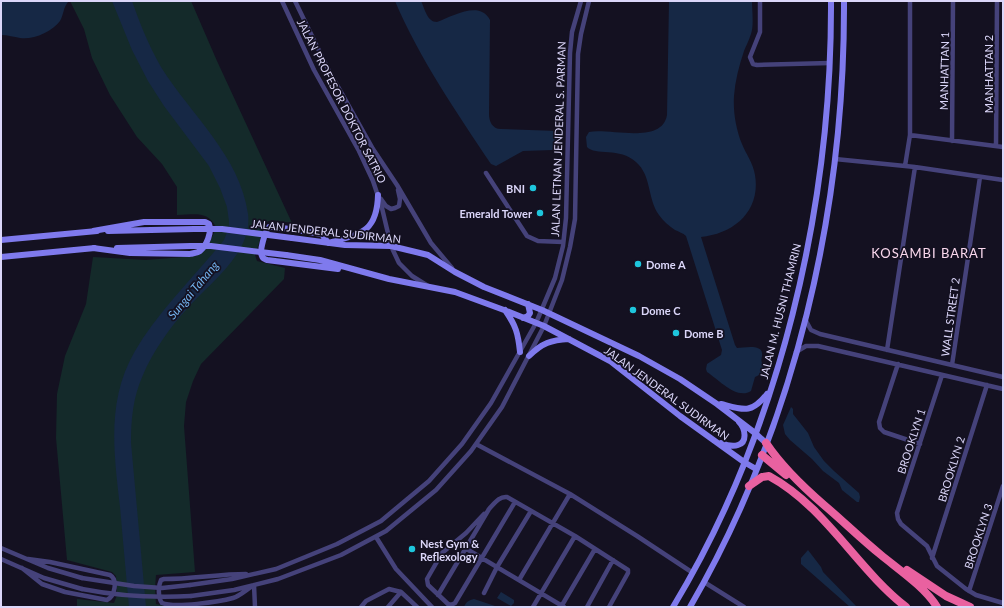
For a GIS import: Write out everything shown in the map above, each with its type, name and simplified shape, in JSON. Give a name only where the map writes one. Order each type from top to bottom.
[{"type":"highway","points":[[766,443],[776,458],[807,491]]},
{"type":"highway","points":[[762,455],[825,506],[916,585],[936,607]]},
{"type":"highway","points":[[749,486],[764,476],[769,476],[791,490],[813,509],[887,590],[906,607]]},
{"type":"highway","points":[[857,535],[946,596],[970,607]]},
{"type":"street","name":"JALAN PROFESOR DOKTOR SATRIO","points":[[282,1],[314,70],[359,151],[373,181],[382,208],[391,246],[399,263],[412,276],[431,287]]},
{"type":"street","name":"JALAN PROFESOR DOKTOR SATRIO","points":[[295,1],[327,66],[373,149],[397,185],[431,243],[455,272]]},
{"type":"street","name":"JALAN LETNAN JENDERAL S. PARMAN","points":[[253,574],[276,569],[337,544],[381,521],[429,481],[462,444],[490,403],[520,352],[536,323],[555,278],[563,242],[566,218],[570,53],[572,32],[581,1]]},
{"type":"street","name":"JALAN LETNAN JENDERAL S. PARMAN","points":[[22,568],[44,578],[82,589],[108,594],[133,596],[191,596],[234,590],[278,579],[341,555],[386,531],[436,490],[476,444],[502,407],[544,326],[562,280],[575,218],[578,54],[582,26],[589,1]]},
{"type":"street","points":[[760,1],[760,32],[750,57],[753,64],[830,63]]},
{"type":"street","name":"JALAN M. HUSNI THAMRIN","points":[[674,607],[714,531],[744,462],[771,389],[784,347],[813,217],[825,133],[830,63],[831,1]]},
{"type":"street","points":[[690,607],[723,545],[762,455],[785,388],[805,318],[824,227],[835,159],[841,91],[844,1]]},
{"type":"street","points":[[905,166],[910,135],[910,1]]},
{"type":"street","name":"MANHATTAN 1","points":[[952,140],[953,1]]},
{"type":"street","name":"MANHATTAN 2","points":[[996,146],[997,1]]},
{"type":"street","points":[[910,135],[1003,147]]},
{"type":"street","points":[[835,159],[915,167],[1003,180]]},
{"type":"street","points":[[887,350],[915,167]]},
{"type":"street","points":[[486,174],[527,236],[538,241],[563,242]]},
{"type":"street","name":"WALL STREET 2","points":[[952,365],[980,177]]},
{"type":"street","points":[[378,195],[390,209],[396,208],[399,206],[400,199],[397,185]]},
{"type":"street","points":[[372,274],[267,260],[262,258],[261,254],[266,230],[269,227],[322,234],[328,243],[357,235],[365,231],[371,225],[378,208],[378,195]]},
{"type":"street","points":[[93,231],[144,222],[205,222],[209,224],[211,229],[203,248],[199,252],[190,254],[130,253],[93,248]]},
{"type":"street","name":"JALAN JENDERAL SUDIRMAN","points":[[1,240],[93,231],[222,229],[346,245],[391,246],[428,255],[455,272],[484,287],[542,310],[650,362],[680,379],[717,404],[766,443]]},
{"type":"street","name":"JALAN JENDERAL SUDIRMAN","points":[[1,257],[93,248],[211,246],[320,260],[372,274],[455,292],[544,326],[610,361],[715,441],[756,469]]},
{"type":"street","points":[[524,318],[530,313],[528,304]]},
{"type":"street","points":[[504,310],[515,324],[519,338],[520,352]]},
{"type":"street","points":[[805,318],[808,326],[816,332],[1003,377]]},
{"type":"street","points":[[529,356],[536,348],[547,342],[559,339],[571,339]]},
{"type":"street","points":[[796,352],[806,346],[818,346],[1003,389]]},
{"type":"street","points":[[898,364],[879,422],[880,428],[884,432],[920,444]]},
{"type":"street","name":"BROOKLYN 1","points":[[932,558],[927,546],[901,524],[897,513],[942,375]]},
{"type":"street","name":"BROOKLYN 2","points":[[932,558],[987,385]]},
{"type":"street","points":[[717,404],[737,409],[750,409],[759,403],[771,389]]},
{"type":"street","points":[[715,441],[733,446],[739,445],[743,441],[744,434],[741,425],[731,414]]},
{"type":"street","points":[[476,444],[570,494],[693,573]]},
{"type":"street","name":"BROOKLYN 3","points":[[969,591],[1003,486]]},
{"type":"street","points":[[519,580],[570,494]]},
{"type":"street","points":[[516,502],[455,603],[451,605],[448,604],[428,584],[426,579],[442,553],[500,498],[504,496],[516,502],[575,536],[628,570],[628,573],[609,607]]},
{"type":"street","points":[[438,595],[489,509]]},
{"type":"street","points":[[484,593],[497,567],[531,511]]},
{"type":"street","points":[[533,607],[575,536]]},
{"type":"street","points":[[376,537],[396,568],[432,607]]},
{"type":"street","points":[[455,542],[562,607],[595,549]]},
{"type":"street","points":[[1,548],[48,568],[82,578],[134,586],[162,588],[232,580],[253,574]]},
{"type":"street","points":[[932,558],[937,566],[969,591],[976,595],[1003,603]]},
{"type":"street","points":[[1,559],[22,568],[42,584],[65,592],[107,600],[110,599],[113,594],[115,581],[113,576],[50,562],[28,560]]},
{"type":"street","points":[[586,607],[613,560]]},
{"type":"street","points":[[253,574],[228,574],[189,579],[164,579],[161,580],[160,583],[160,600],[162,603],[171,605],[218,601],[234,598],[254,585]]},
{"type":"street","points":[[704,582],[744,607]]},
{"type":"street","points":[[254,585],[255,607]]},
{"type":"street","points":[[360,607],[366,601],[389,588],[402,592],[416,607]]},
{"type":"street","points":[[388,607],[402,592]]},
{"type":"green space","points":[[70,1],[191,1],[292,223],[272,220],[266,222],[255,255],[257,261],[285,268],[284,279],[201,364],[186,402],[184,426],[195,572],[156,575],[155,588],[156,604],[166,606],[180,605],[180,607],[77,607],[77,599],[114,603],[117,595],[116,576],[112,572],[67,560],[56,438],[57,394],[65,356],[86,304],[93,257],[146,260],[196,256],[200,254],[209,244],[216,227],[208,218],[204,216],[194,214],[177,215],[177,187],[162,164],[137,137],[110,95],[92,58],[84,29]]},
{"type":"water","points":[[1,1],[69,1],[60,21],[52,29],[31,38],[20,38],[1,35]]},
{"type":"water","name":"Sungai Tahang","points":[[112,1],[132,1],[145,35],[161,67],[213,137],[235,173],[243,193],[248,214],[248,228],[244,242],[237,254],[228,266],[195,300],[168,332],[156,349],[137,392],[131,425],[131,443],[146,607],[129,607],[114,447],[116,408],[120,389],[126,370],[144,336],[224,240],[229,227],[229,221],[227,207],[220,188],[209,166],[164,106],[148,81],[132,50]]},
{"type":"water","points":[[395,1],[421,1],[431,20],[437,22],[466,11],[480,11],[486,14],[490,20],[489,114],[493,126],[498,129],[557,131],[560,136],[559,147],[553,150],[523,151],[496,166],[491,164],[427,64]]},
{"type":"water","points":[[669,1],[752,1],[752,30],[739,68],[735,85],[734,102],[735,120],[738,132],[753,166],[755,175],[756,188],[754,199],[749,210],[734,226],[713,235],[701,237],[735,345],[737,348],[757,348],[762,352],[762,363],[764,366],[761,374],[755,377],[751,391],[746,393],[740,393],[728,388],[707,372],[707,364],[721,355],[722,350],[686,236],[671,227],[659,215],[655,208],[645,174],[636,162],[630,157],[616,153],[591,150],[587,147],[586,137],[589,132],[646,133],[656,130],[663,124],[667,115]]},
{"type":"water","points":[[791,407],[793,409],[793,414],[808,433],[814,447],[824,461],[859,493],[859,502],[842,490],[839,483],[823,471],[785,434],[783,425]]},
{"type":"water","points":[[808,550],[823,572],[857,607],[850,607],[801,564],[801,558]]},
{"type":"water","points":[[501,592],[514,600],[514,603],[511,606],[497,598]]},
{"type":"water","points":[[474,599],[498,607],[464,607],[468,602]]},
{"type":"place","name":"BNI","points":[[533,188]]},
{"type":"place","name":"Emerald Tower","points":[[540,213]]},
{"type":"place","name":"Dome A","points":[[638,264]]},
{"type":"place","name":"Dome C","points":[[633,310]]},
{"type":"place","name":"Dome B","points":[[676,333]]},
{"type":"place","name":"Nest Gym & Reflexology","points":[[412,549]]},
{"type":"district","name":"KOSAMBI BARAT","points":[[929,253]]}]
